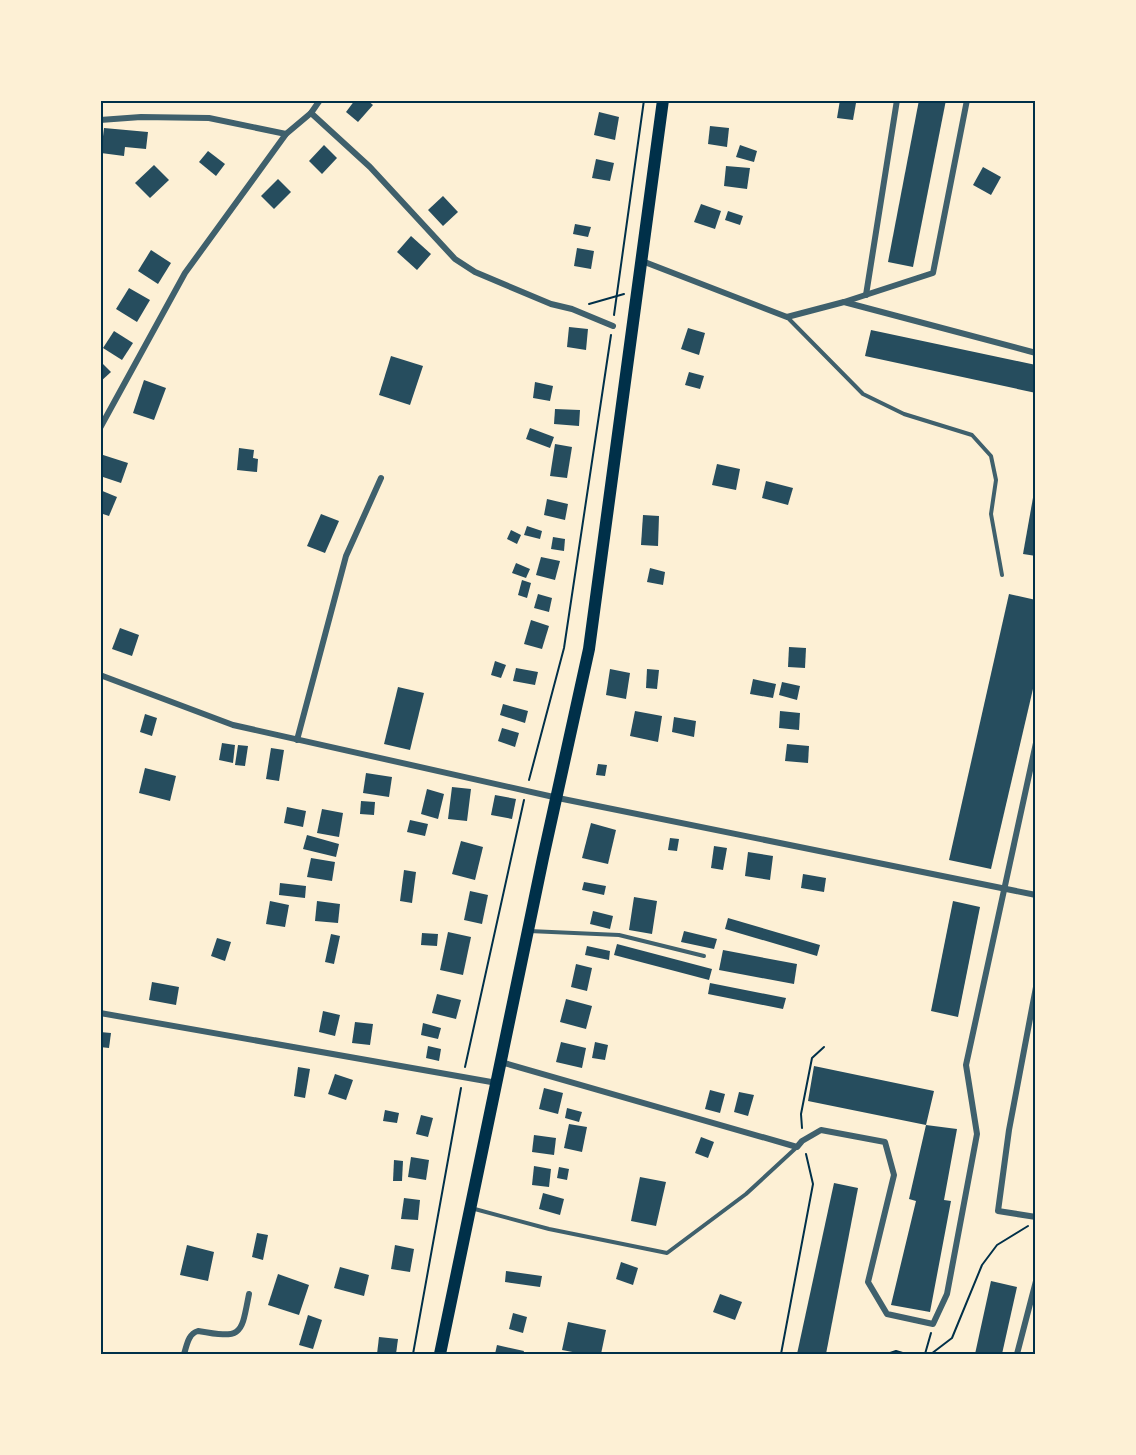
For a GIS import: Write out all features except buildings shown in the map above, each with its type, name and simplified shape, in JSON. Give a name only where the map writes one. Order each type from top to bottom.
[{"type":"main road","points":[[440,1354],[589,649],[663,100]]},
{"type":"street","points":[[100,428],[184,273],[286,134],[311,113],[320,100]]},
{"type":"street","points":[[866,295],[897,100]]},
{"type":"street","points":[[642,261],[787,317],[844,302],[933,273],[967,100]]},
{"type":"street","points":[[311,113],[370,167],[455,259],[474,272],[551,304],[572,309],[613,326]]},
{"type":"street","points":[[100,120],[141,117],[209,118],[286,134]]},
{"type":"street","points":[[844,302],[1035,353]]},
{"type":"street","points":[[297,740],[346,556],[381,478]]},
{"type":"street","points":[[100,675],[233,725],[558,798],[1035,895]]},
{"type":"street","points":[[501,1062],[797,1147],[802,1141],[821,1130],[885,1142],[894,1175],[868,1282],[886,1314],[933,1324],[947,1294],[977,1134],[966,1065],[1035,743]]},
{"type":"street","points":[[1035,987],[1009,1130],[998,1211],[1035,1219]]},
{"type":"street","points":[[100,1013],[497,1083]]},
{"type":"street","points":[[1017,1354],[1035,1281]]},
{"type":"street","points":[[184,1354],[190,1337],[196,1332],[230,1334],[239,1331],[249,1294]]},
{"type":"lane","points":[[787,317],[863,394],[904,414],[972,435],[991,456],[996,480],[991,514],[1002,575]]},
{"type":"lane","points":[[528,931],[619,935],[704,956]]},
{"type":"lane","points":[[470,1208],[549,1229],[667,1253],[746,1194],[797,1147]]},
{"type":"path","points":[[413,1354],[463,1078],[526,791],[564,648],[613,326],[644,100]]},
{"type":"path","points":[[572,309],[638,292]]},
{"type":"path","points":[[781,1354],[813,1184],[802,1141],[801,1114],[812,1058],[824,1047]]},
{"type":"path","points":[[931,1354],[952,1338],[982,1265],[996,1245],[1035,1219]]},
{"type":"path","points":[[925,1354],[933,1324]]},
{"type":"path","points":[[887,1354],[896,1351],[906,1354]]}]
